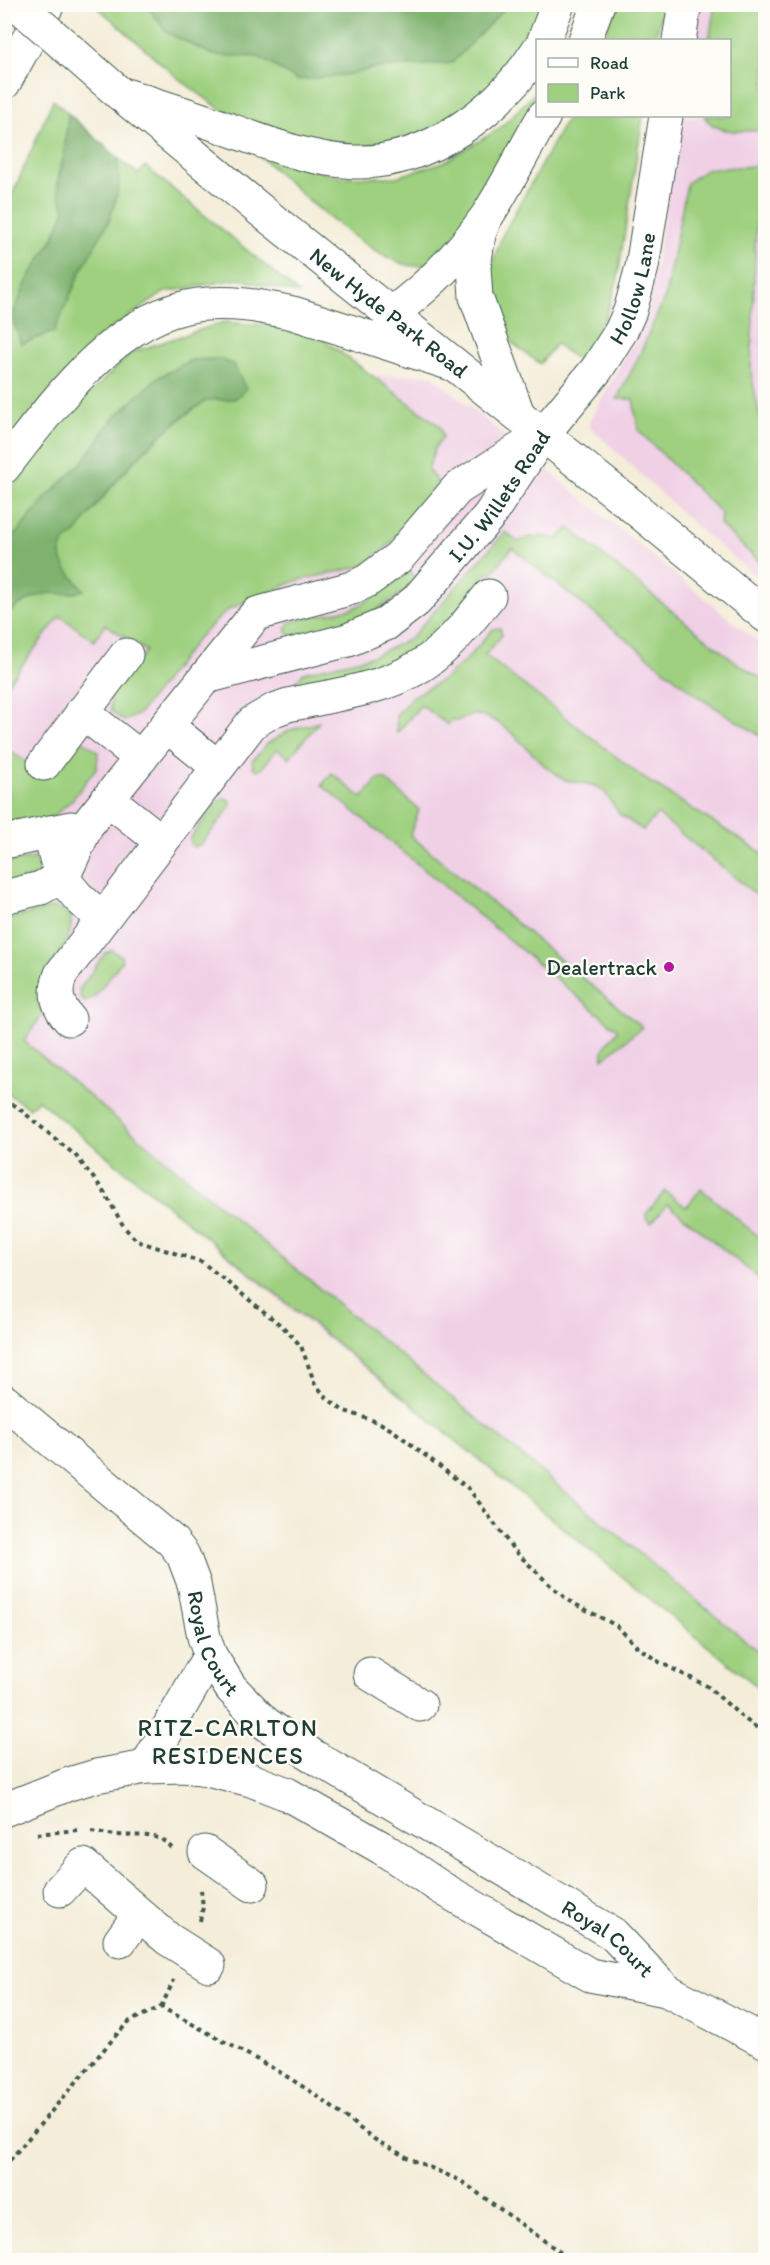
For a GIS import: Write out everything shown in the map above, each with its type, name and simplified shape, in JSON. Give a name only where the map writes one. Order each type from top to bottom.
[{"type":"main road","name":"New Hyde Park Road","points":[[17,4],[119,93],[259,209],[531,424],[765,616]]},
{"type":"main road","points":[[4,76],[28,4]]},
{"type":"main road","points":[[4,83],[48,4]]},
{"type":"main road","points":[[544,39],[558,4]]},
{"type":"main road","points":[[585,39],[598,4]]},
{"type":"main road","points":[[679,39],[685,4]]},
{"type":"main road","points":[[119,93],[284,149],[355,162],[377,160],[426,147],[454,133],[479,116],[514,83],[536,51]]},
{"type":"main road","points":[[531,424],[481,314],[474,283],[479,234],[543,117]]},
{"type":"main road","name":"Hollow Lane","points":[[531,424],[609,353],[630,311],[644,255],[666,117]]},
{"type":"main road","points":[[390,314],[408,302],[438,274],[487,216]]},
{"type":"main road","points":[[4,467],[72,384],[115,343],[153,318],[195,306],[242,304],[293,313],[455,365]]},
{"type":"main road","name":"I.U. Willets Road","points":[[256,614],[352,588],[367,581],[399,557],[457,489],[531,424]]},
{"type":"main road","name":"I.U. Willets Road","points":[[206,677],[367,634],[403,612],[416,601],[489,516],[531,424]]},
{"type":"main road","points":[[69,1019],[57,1000],[56,992],[58,982],[66,967],[252,723],[288,705],[382,684],[416,669],[447,646],[489,596]]},
{"type":"main road","points":[[256,614],[274,710]]},
{"type":"main road","points":[[4,897],[41,888],[61,877],[68,869],[87,825],[256,614]]},
{"type":"main road","points":[[44,765],[126,655]]},
{"type":"main road","points":[[82,712],[141,758]]},
{"type":"main road","points":[[167,726],[218,767]]},
{"type":"main road","points":[[108,799],[161,841]]},
{"type":"main road","points":[[4,842],[87,825]]},
{"type":"main road","points":[[49,832],[61,877],[78,897],[102,919]]},
{"type":"main road","name":"Royal Court","points":[[4,1401],[172,1541],[183,1555],[194,1584],[204,1637],[210,1655],[231,1688],[265,1723],[295,1745],[613,1934],[666,1990]]},
{"type":"main road","points":[[146,1767],[210,1655]]},
{"type":"main road","points":[[370,1674],[420,1705]]},
{"type":"main road","name":"Royal Court","points":[[4,1810],[78,1781],[146,1767],[183,1766],[207,1769],[251,1780],[286,1794],[382,1848],[440,1887],[590,1975],[666,1990],[765,2042]]},
{"type":"main road","points":[[206,1852],[252,1885]]},
{"type":"main road","points":[[60,1890],[82,1865],[130,1928],[168,1939],[209,1965]]},
{"type":"path","points":[[4,1100],[16,1106],[76,1156],[103,1190],[124,1227],[137,1241],[202,1262],[283,1327],[301,1346],[315,1384],[327,1398],[342,1410],[380,1423],[395,1432],[469,1490],[513,1549],[569,1601],[595,1612],[617,1626],[635,1645],[659,1662],[707,1686],[765,1734]]},
{"type":"path","points":[[4,2167],[118,2033],[130,2021],[161,2007],[278,2071],[313,2093],[374,2139],[404,2156],[461,2181],[571,2260]]},
{"type":"shaded area","points":[[698,5],[765,5],[765,584],[699,529],[588,425],[648,313],[680,117],[731,117],[731,39],[692,39]]},
{"type":"shaded area","points":[[431,375],[765,648],[765,1687],[287,1307],[5,1069],[4,994],[67,913],[5,861],[5,612],[184,382]]},
{"type":"green space","points":[[715,4],[765,5],[765,130],[732,131],[716,127],[705,117],[731,117],[731,39],[709,39]]},
{"type":"green space","points":[[95,5],[542,5],[538,23],[497,85],[428,132],[356,149],[290,139],[223,111],[179,79]]},
{"type":"green space","points":[[147,5],[506,5],[452,63],[374,68],[352,74],[297,80],[259,57],[213,55],[166,32]]},
{"type":"green space","points":[[613,5],[664,5],[655,39],[604,39]]},
{"type":"green space","points":[[536,92],[536,104],[457,241],[438,258],[420,266],[397,261],[354,237],[309,201],[256,153],[340,177],[396,177],[444,162],[499,129]]},
{"type":"green space","points":[[53,100],[126,165],[139,174],[145,166],[300,294],[239,279],[165,292],[96,339],[5,451],[5,212]]},
{"type":"green space","points":[[68,114],[118,158],[119,187],[110,219],[81,271],[54,332],[21,344],[12,316],[27,281],[54,237],[65,209],[59,193],[58,181],[65,148]]},
{"type":"green space","points":[[567,117],[643,117],[617,282],[598,339],[578,361],[556,344],[540,364],[511,342],[495,317],[486,281],[502,236]]},
{"type":"green space","points":[[756,166],[765,172],[766,195],[757,197],[751,372],[762,429],[765,434],[765,567],[720,525],[721,513],[638,430],[633,399],[617,399],[665,297],[687,183],[707,169]]},
{"type":"green space","points":[[224,322],[280,326],[324,340],[440,426],[443,437],[435,447],[428,470],[439,484],[391,543],[363,566],[296,581],[229,609],[198,638],[139,714],[124,721],[111,711],[110,695],[146,651],[105,624],[94,641],[60,616],[5,687],[5,497],[72,410],[133,352]]},
{"type":"green space","points":[[219,359],[233,364],[246,389],[236,398],[204,402],[168,429],[135,460],[78,530],[63,544],[61,556],[63,562],[68,572],[84,590],[49,593],[35,597],[14,608],[5,618],[5,547],[44,500],[84,460],[114,418],[157,378],[191,360]]},
{"type":"green space","points":[[569,528],[734,661],[765,681],[765,739],[700,698],[512,548],[443,626],[412,652],[400,659],[358,673],[301,686],[297,681],[303,673],[373,656],[410,639],[505,532],[518,542],[533,537],[558,539]]},
{"type":"green space","points":[[410,572],[418,580],[413,586],[358,622],[296,639],[288,633],[286,628],[290,622],[354,608]]},
{"type":"green space","points":[[500,628],[502,635],[485,655],[645,779],[765,855],[765,902],[657,814],[643,830],[620,815],[604,791],[593,785],[565,780],[546,767],[512,733],[482,715],[471,715],[456,721],[452,719],[448,725],[421,705],[397,733],[396,715],[412,697],[444,679],[467,659],[493,629]]},
{"type":"green space","points":[[319,722],[289,758],[277,749],[262,768],[257,770],[253,767],[252,761],[268,743],[290,730]]},
{"type":"green space","points":[[85,742],[98,752],[97,767],[72,800],[48,821],[5,830],[4,747],[45,775],[72,745]]},
{"type":"green space","points":[[332,773],[362,798],[378,779],[385,779],[419,810],[410,835],[642,1027],[603,1059],[605,1047],[618,1030],[322,785]]},
{"type":"green space","points":[[227,798],[231,802],[230,808],[201,844],[194,847],[190,843],[190,838],[219,800]]},
{"type":"green space","points":[[33,858],[39,863],[41,870],[38,876],[5,883],[4,863]]},
{"type":"green space","points":[[54,907],[71,915],[70,929],[62,950],[40,985],[38,998],[43,1014],[24,1041],[765,1657],[765,1693],[38,1100],[29,1108],[5,1093],[5,920]]},
{"type":"green space","points":[[112,950],[121,956],[122,961],[95,996],[86,1002],[81,1000],[79,990],[105,953]]},
{"type":"green space","points":[[701,1189],[765,1242],[765,1277],[762,1281],[668,1204],[651,1223],[646,1218],[646,1214],[665,1191],[686,1207]]},
{"type":"place","name":"Dealertrack","points":[[669,967]]},
{"type":"district","name":"RITZ-CARLTON RESIDENCES","points":[[228,1742]]}]
